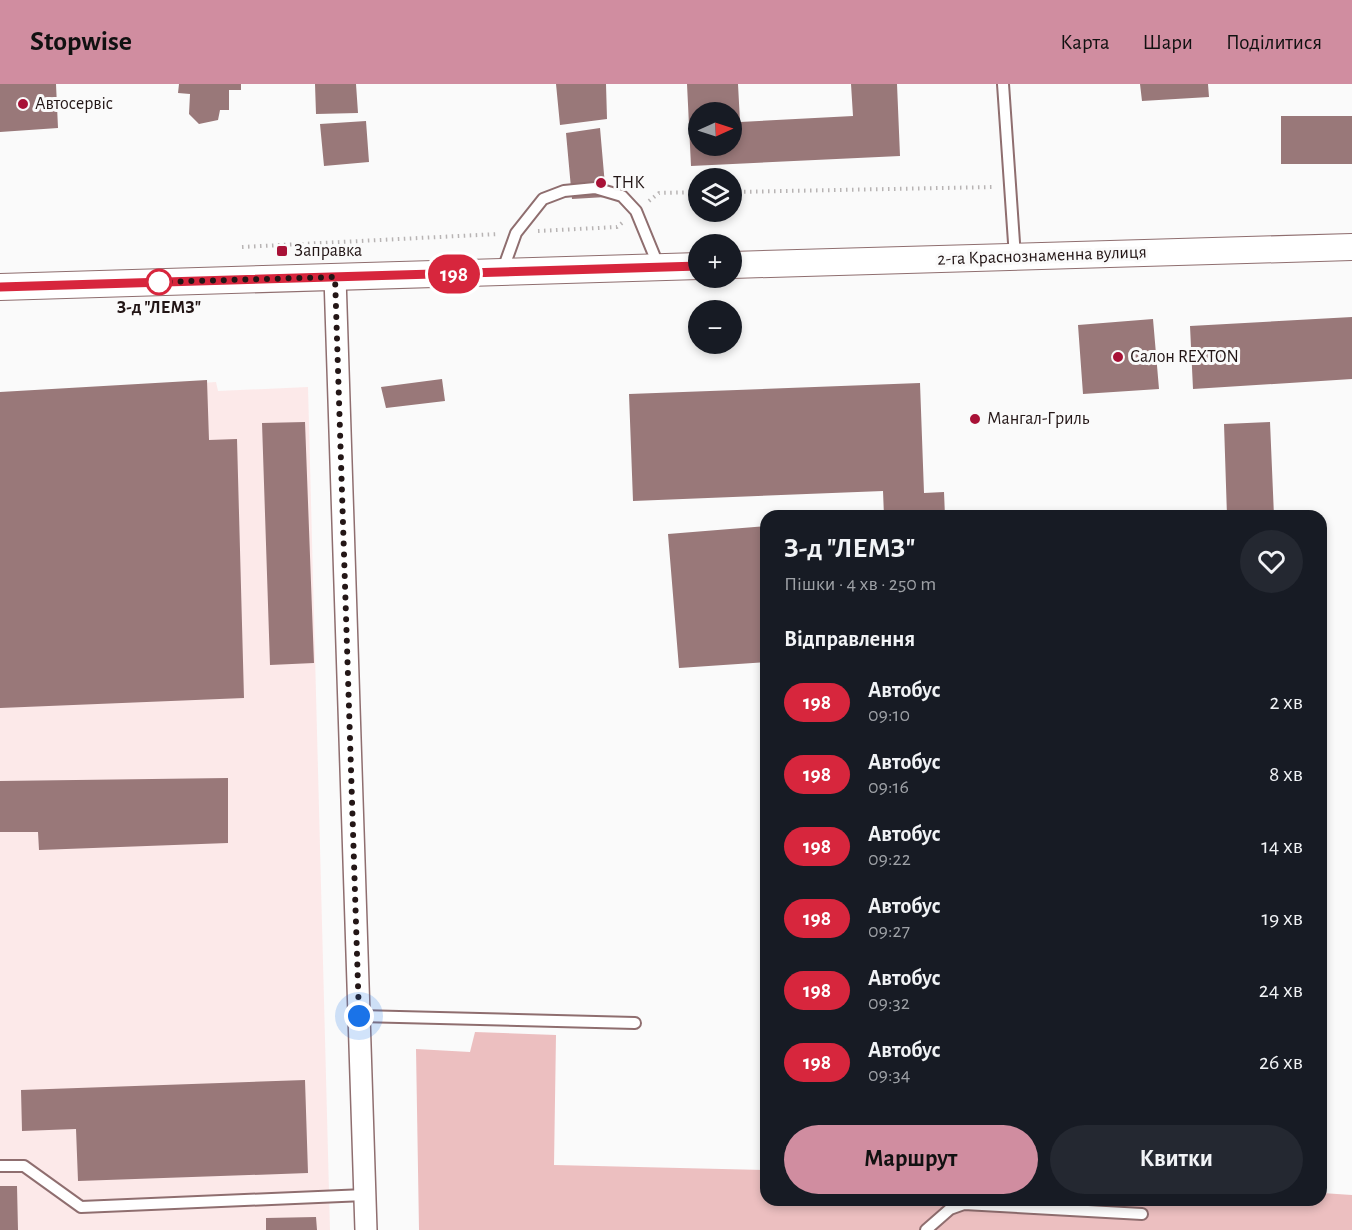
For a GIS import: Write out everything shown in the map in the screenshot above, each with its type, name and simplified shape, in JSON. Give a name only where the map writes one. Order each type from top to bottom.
[{"type":"street","name":"2-га Краснознаменна вулиця","points":[[742,265],[1352,247]]},
{"type":"street","points":[[0,287],[688,267]]},
{"type":"street","points":[[335,277],[366,1230]]},
{"type":"lane","points":[[1003,84],[1015,257]]},
{"type":"lane","points":[[502,272],[516,233],[543,199],[564,191],[595,188],[622,196],[636,212],[659,268]]},
{"type":"lane","points":[[359,1016],[635,1023]]},
{"type":"lane","points":[[0,1166],[24,1166],[81,1207],[365,1195]]},
{"type":"lane","points":[[926,1230],[950,1209],[958,1206]]},
{"type":"lane","points":[[1000,1206],[1142,1214]]},
{"type":"path","points":[[742,192],[1010,185]]},
{"type":"path","points":[[242,247],[617,227],[659,193],[688,192]]},
{"type":"shaded area","points":[[216,382],[218,391],[308,387],[330,1230],[0,1230],[0,397]]},
{"type":"shaded area","points":[[475,1032],[556,1035],[554,1165],[760,1170],[760,1206],[1327,1206],[1327,1193],[1352,1195],[1352,1230],[419,1230],[416,1049],[470,1052]]},
{"type":"building","points":[[0,84],[56,84],[58,128],[0,132]]},
{"type":"building","points":[[179,84],[241,84],[241,90],[229,90],[229,110],[220,110],[218,120],[199,124],[189,114],[190,94],[178,93]]},
{"type":"building","points":[[315,84],[356,84],[358,113],[316,114]]},
{"type":"building","points":[[556,84],[606,84],[607,119],[560,125]]},
{"type":"building","points":[[687,84],[738,84],[739,102],[688,102],[688,104]]},
{"type":"building","points":[[851,84],[897,84],[900,156],[691,166],[691,156],[742,156],[742,122],[853,116]]},
{"type":"building","points":[[1140,84],[1208,84],[1209,97],[1142,101]]},
{"type":"building","points":[[1281,116],[1352,116],[1352,164],[1281,164]]},
{"type":"building","points":[[366,121],[369,162],[324,166],[320,124]]},
{"type":"building","points":[[600,128],[606,197],[572,199],[566,133]]},
{"type":"building","points":[[1352,317],[1352,379],[1193,389],[1190,326]]},
{"type":"building","name":"Салон REXTON","points":[[1153,319],[1159,389],[1083,394],[1078,325]]},
{"type":"building","points":[[442,379],[445,401],[386,408],[381,387]]},
{"type":"building","points":[[207,380],[209,440],[237,439],[244,698],[0,708],[0,392]]},
{"type":"building","points":[[920,383],[924,493],[944,492],[945,510],[884,510],[883,491],[633,501],[629,394]]},
{"type":"building","points":[[305,422],[314,663],[270,665],[262,423]]},
{"type":"building","points":[[1270,422],[1274,510],[1227,510],[1224,424]]},
{"type":"building","points":[[760,526],[760,662],[679,668],[668,534]]},
{"type":"building","points":[[228,778],[228,843],[39,850],[38,832],[0,832],[0,781]]},
{"type":"building","points":[[305,1080],[308,1173],[78,1181],[76,1129],[22,1131],[21,1090]]},
{"type":"building","points":[[0,1186],[17,1186],[18,1230],[0,1230]]},
{"type":"building","points":[[316,1217],[317,1230],[266,1230],[266,1218]]},
{"type":"bus line","name":"198","points":[[0,287],[688,266]]},
{"type":"place","name":"Автосервіс","points":[[23,104]]},
{"type":"place","name":"ТНК","points":[[601,183]]},
{"type":"place","name":"Заправка","points":[[282,251]]},
{"type":"place","name":"З-д \"ЛЕМЗ\"","points":[[159,282]]},
{"type":"place","name":"Салон REXTON","points":[[1118,357]]},
{"type":"place","name":"Мангал-Гриль","points":[[975,419]]},
{"type":"route","points":[[159,282],[335,277],[359,1016]]}]
